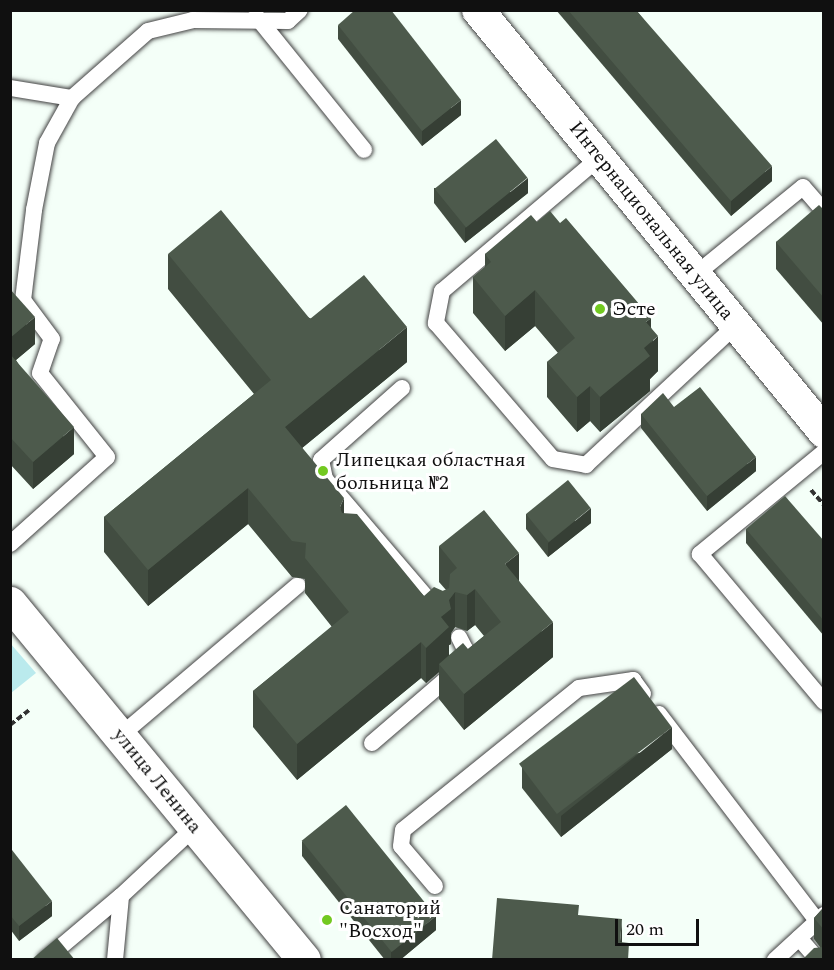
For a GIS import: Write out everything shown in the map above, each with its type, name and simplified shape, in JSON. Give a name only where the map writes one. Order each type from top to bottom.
[{"type":"street","name":"Интернациональная улица","points":[[478,10],[822,431]]},
{"type":"street","name":"улица Ленина","points":[[10,603],[304,960]]},
{"type":"lane","points":[[10,544],[107,457],[40,373],[52,339],[23,300],[34,210],[47,143],[72,98],[148,31],[193,20],[256,16],[288,21],[300,10]]},
{"type":"lane","points":[[256,16],[364,150]]},
{"type":"lane","points":[[10,88],[72,98]]},
{"type":"lane","points":[[599,158],[442,291],[436,323],[553,459],[586,465],[736,325]]},
{"type":"lane","points":[[695,275],[803,187],[824,211]]},
{"type":"lane","points":[[402,388],[321,460],[325,479],[442,616]]},
{"type":"lane","points":[[822,431],[700,554],[824,702]]},
{"type":"lane","points":[[350,542],[368,528]]},
{"type":"lane","points":[[120,736],[298,585]]},
{"type":"lane","points":[[372,743],[464,664],[465,649],[459,637]]},
{"type":"lane","points":[[435,886],[400,846],[403,830],[579,688],[633,680],[820,918],[775,960]]},
{"type":"lane","points":[[45,960],[121,896],[195,827]]},
{"type":"lane","points":[[115,960],[121,896]]},
{"type":"lane","points":[[799,938],[818,960]]},
{"type":"path","points":[[10,724],[29,710]]},
{"type":"shaded area","points":[[10,643],[36,673],[11,693],[10,693]]},
{"type":"building","points":[[355,10],[391,10],[461,100],[422,131],[338,25]]},
{"type":"building","points":[[568,10],[636,10],[772,166],[731,201]]},
{"type":"building","points":[[496,139],[527,178],[466,228],[435,189]]},
{"type":"building","points":[[819,205],[824,210],[824,298],[776,242]]},
{"type":"building","points":[[221,210],[310,319],[364,275],[407,327],[285,427],[344,498],[340,507],[342,513],[357,514],[424,596],[434,587],[443,591],[449,588],[450,574],[457,568],[439,546],[484,510],[519,553],[505,564],[553,622],[464,694],[439,664],[463,643],[468,649],[501,622],[475,589],[467,595],[455,592],[449,600],[451,609],[441,617],[449,627],[426,648],[421,642],[297,744],[253,691],[349,612],[305,558],[306,543],[292,541],[248,488],[148,570],[104,517],[271,380],[168,254]]},
{"type":"building","points":[[550,211],[560,223],[566,218],[651,318],[646,322],[658,336],[644,348],[650,356],[600,397],[590,386],[577,397],[547,362],[575,338],[535,290],[505,316],[473,277],[491,262],[485,254],[531,215],[537,222]]},
{"type":"building","points":[[10,289],[35,317],[10,338]]},
{"type":"building","points":[[10,354],[74,427],[33,462],[10,437]]},
{"type":"building","points":[[700,387],[756,457],[707,496],[641,414],[663,393],[674,407]]},
{"type":"building","points":[[568,480],[591,508],[549,542],[526,514]]},
{"type":"building","points":[[785,496],[824,541],[824,621],[746,529]]},
{"type":"building","points":[[634,677],[672,727],[557,814],[519,764]]},
{"type":"building","points":[[346,805],[436,916],[392,952],[302,841]]},
{"type":"building","points":[[12,850],[52,901],[19,926],[10,915],[10,851]]},
{"type":"building","points":[[497,898],[579,905],[578,915],[622,919],[620,942],[629,943],[628,960],[492,960]]},
{"type":"building","points":[[824,907],[824,930],[814,918]]},
{"type":"building","points":[[57,938],[75,960],[31,960]]},
{"type":"building","points":[[824,947],[824,960],[802,960],[814,948]]},
{"type":"place","name":"Эсте","points":[[600,309]]},
{"type":"place","name":"Липецкая областная больница №2","points":[[323,471]]},
{"type":"place","name":"Санаторий \"Восход\"","points":[[327,920]]}]
